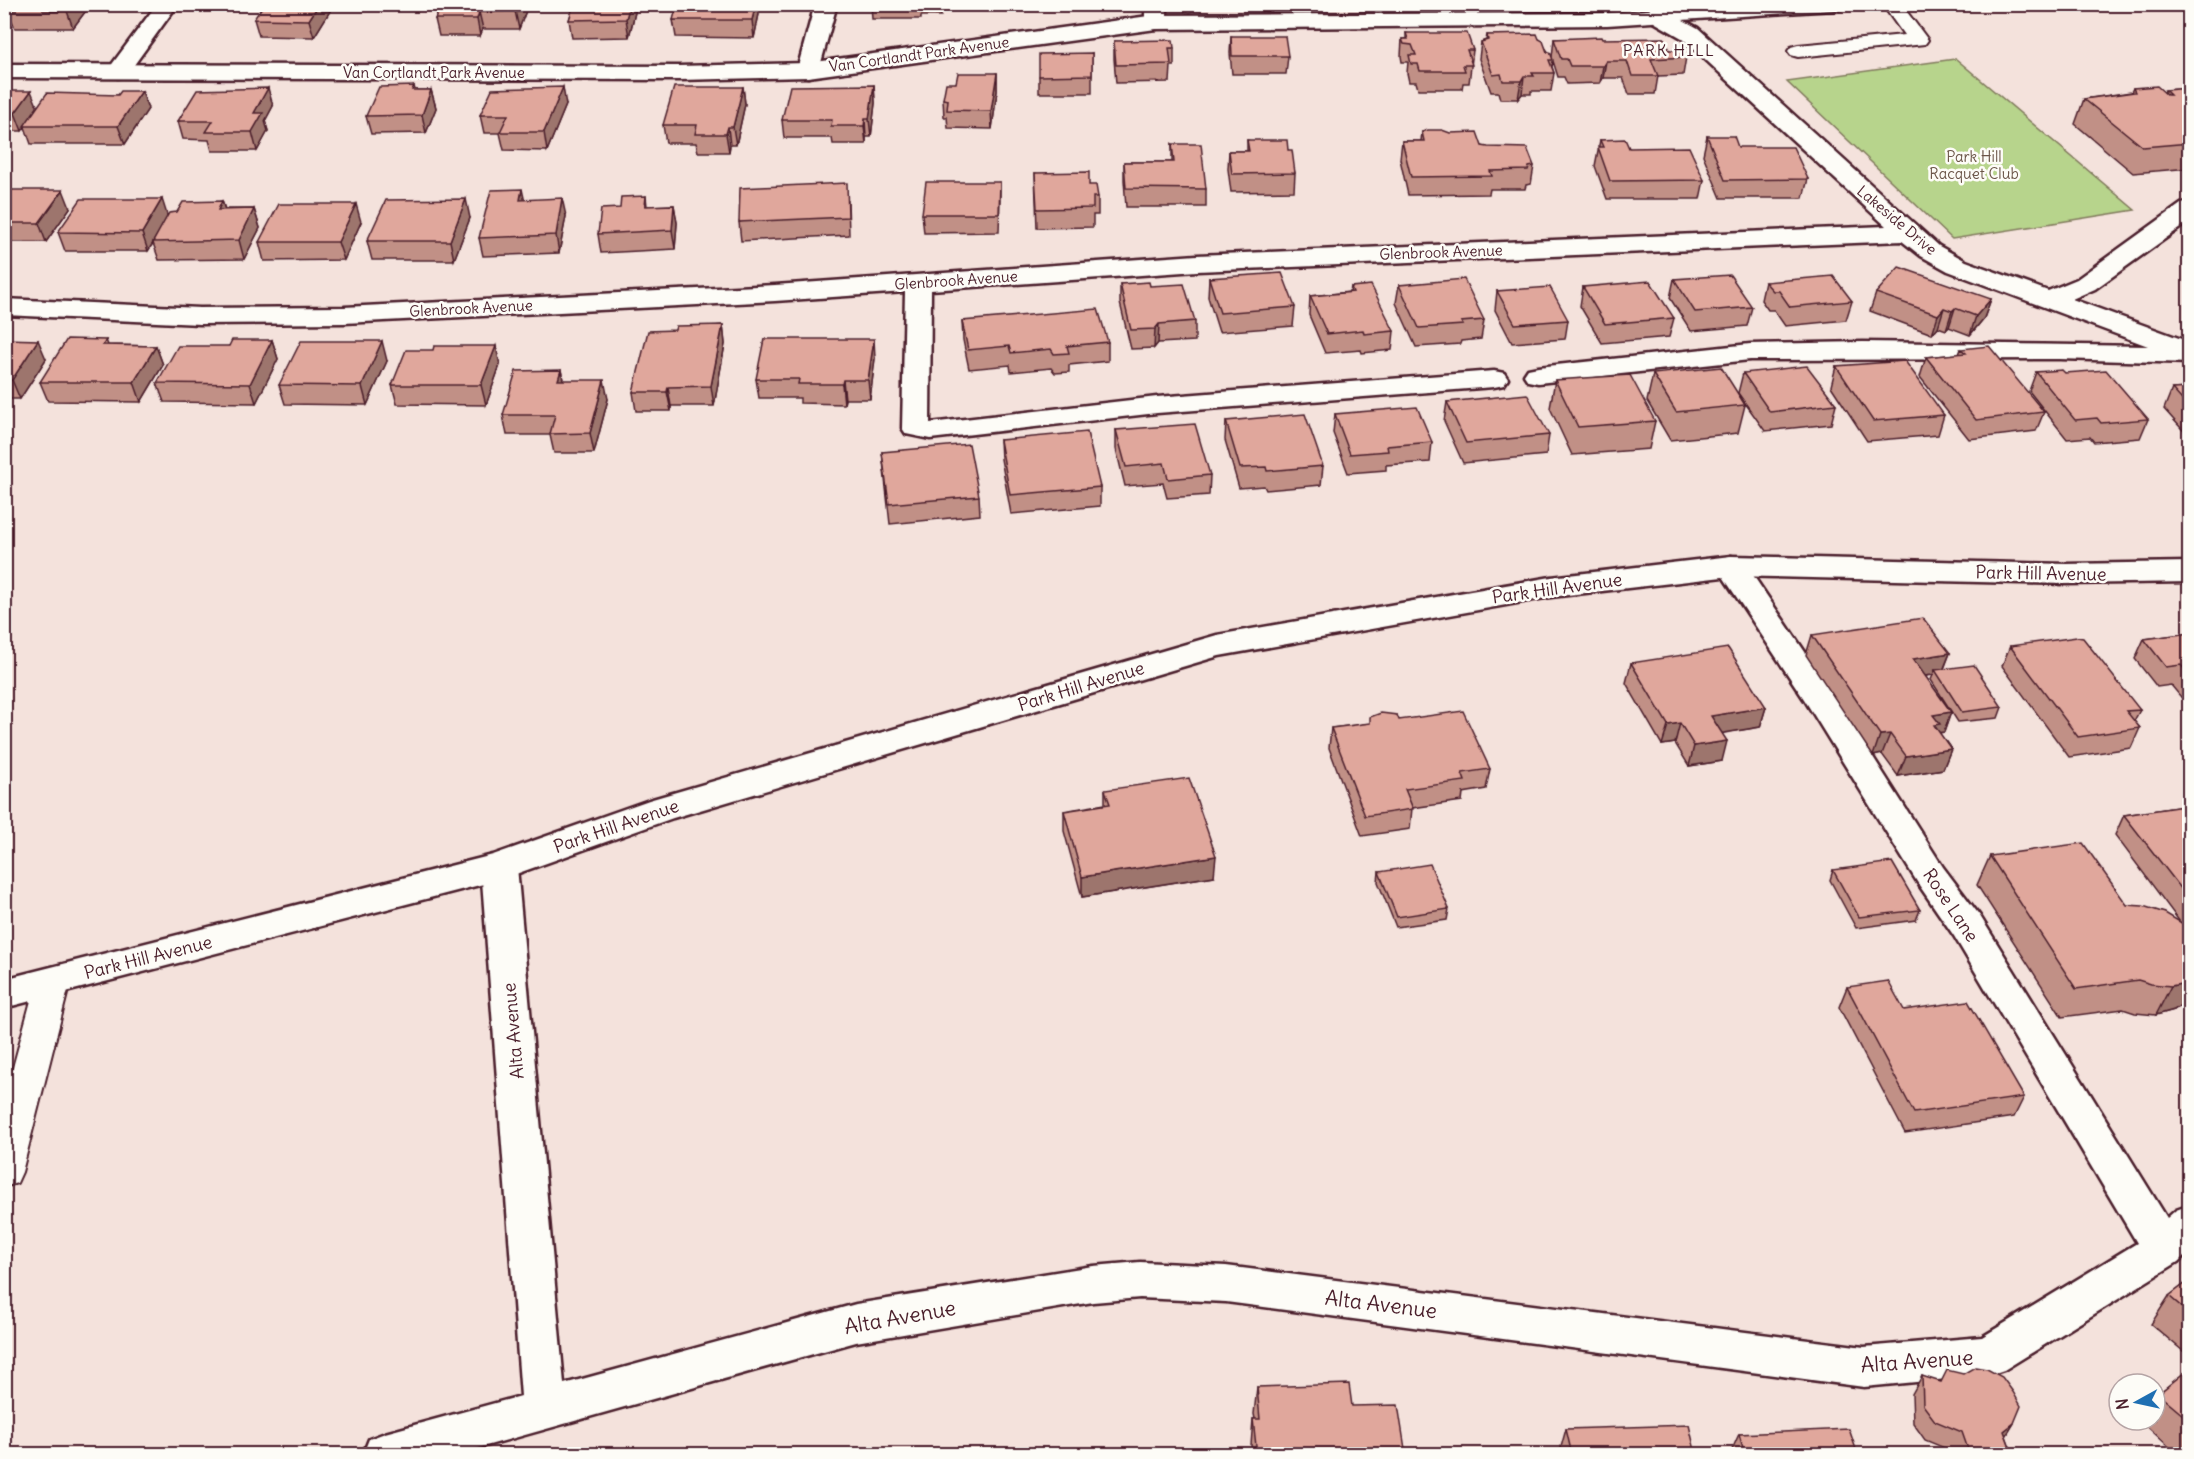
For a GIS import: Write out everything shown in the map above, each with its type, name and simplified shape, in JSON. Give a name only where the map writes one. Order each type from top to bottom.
[{"type":"street","points":[[118,71],[168,4]]},
{"type":"street","points":[[808,70],[826,4]]},
{"type":"street","name":"Van Cortlandt Park Avenue","points":[[4,71],[679,73],[808,70],[1156,13],[1660,11],[1833,4]]},
{"type":"street","name":"Lakeside Drive","points":[[1660,11],[1690,33],[1930,251],[1957,266],[2190,354]]},
{"type":"street","points":[[2050,300],[2086,284],[2190,209]]},
{"type":"street","name":"Glenbrook Avenue","points":[[4,307],[200,316],[344,315],[775,293],[1197,263],[1908,233]]},
{"type":"street","points":[[918,283],[916,428],[930,431],[1157,405],[1494,379]]},
{"type":"street","points":[[1538,375],[1750,352],[2037,351],[2190,354]]},
{"type":"street","name":"Park Hill Avenue","points":[[4,994],[499,867],[661,809],[1217,646],[1551,587],[1731,566],[2066,574],[2190,572]]},
{"type":"street","name":"Rose Lane","points":[[1731,566],[1815,691],[1931,876],[2176,1235]]},
{"type":"street","name":"Alta Avenue","points":[[499,867],[544,1410]]},
{"type":"street","name":"Alta Avenue","points":[[399,1452],[856,1323],[1093,1284],[1140,1280],[1226,1284],[1864,1367],[1989,1356],[2176,1235]]},
{"type":"lane","points":[[1798,51],[1918,40],[1891,4]]},
{"type":"lane","points":[[4,1172],[53,982]]},
{"type":"green space","name":"Park Hill Racquet Club","points":[[1956,59],[2135,210],[1952,239],[1787,82]]},
{"type":"building","points":[[14,4],[72,4],[67,11],[8,11]]},
{"type":"building","points":[[264,4],[319,4],[309,20],[254,19]]},
{"type":"building","points":[[442,4],[518,4],[515,11],[479,12],[477,19],[435,19]]},
{"type":"building","points":[[574,4],[630,4],[626,19],[569,20]]},
{"type":"building","points":[[756,4],[752,20],[673,20],[677,5]]},
{"type":"building","points":[[1406,33],[1467,33],[1473,50],[1467,50],[1472,65],[1463,65],[1465,71],[1420,71],[1418,64],[1411,64],[1409,55],[1416,55],[1412,45],[1404,44],[1402,39],[1408,39]]},
{"type":"building","points":[[1537,34],[1543,41],[1547,52],[1550,52],[1553,60],[1549,60],[1554,73],[1532,73],[1534,76],[1524,76],[1521,81],[1503,81],[1501,74],[1493,75],[1481,42],[1488,40],[1487,35]]},
{"type":"building","points":[[1231,36],[1285,36],[1288,56],[1232,56]]},
{"type":"building","points":[[1601,37],[1602,39],[1664,38],[1669,50],[1682,50],[1686,57],[1651,59],[1658,76],[1632,76],[1627,61],[1606,61],[1603,66],[1570,66],[1567,59],[1561,59],[1554,39]]},
{"type":"building","points":[[1173,40],[1174,48],[1169,48],[1171,64],[1116,65],[1114,41]]},
{"type":"building","points":[[1092,53],[1092,75],[1039,76],[1039,54]]},
{"type":"building","points":[[958,73],[997,73],[991,111],[947,110],[948,100],[943,99],[946,83],[956,83]]},
{"type":"building","points":[[874,85],[869,119],[865,119],[864,126],[831,126],[832,120],[782,120],[790,86]]},
{"type":"building","points":[[414,86],[412,90],[431,90],[422,115],[366,116],[379,87]]},
{"type":"building","points":[[2157,86],[2167,95],[2170,95],[2165,90],[2190,88],[2190,143],[2143,147],[2084,99],[2135,92],[2133,88]]},
{"type":"building","points":[[563,87],[544,132],[500,132],[508,115],[480,115],[492,89]]},
{"type":"building","points":[[674,87],[743,87],[733,127],[728,127],[726,134],[695,134],[697,125],[663,125]]},
{"type":"building","points":[[268,88],[254,113],[263,113],[252,132],[206,132],[213,121],[178,121],[197,90]]},
{"type":"building","points":[[4,91],[31,91],[15,113],[4,113]]},
{"type":"building","points":[[121,91],[142,91],[118,126],[24,126],[47,93],[118,95]]},
{"type":"building","points":[[1442,130],[1450,133],[1477,132],[1482,146],[1527,148],[1534,166],[1529,167],[1528,170],[1490,171],[1492,176],[1411,177],[1402,141],[1424,141],[1422,132]]},
{"type":"building","points":[[1707,136],[1734,136],[1738,147],[1793,147],[1808,179],[1725,180]]},
{"type":"building","points":[[1625,139],[1629,148],[1689,147],[1704,180],[1610,181],[1598,147],[1603,147],[1600,140]]},
{"type":"building","points":[[1247,140],[1287,140],[1288,150],[1292,150],[1295,173],[1232,174],[1229,151],[1249,151]]},
{"type":"building","points":[[1172,144],[1201,144],[1206,189],[1126,188],[1124,162],[1174,162]]},
{"type":"building","points":[[1089,172],[1089,185],[1096,185],[1098,197],[1093,197],[1093,208],[1037,209],[1035,173]]},
{"type":"building","points":[[926,182],[1000,182],[999,214],[922,214]]},
{"type":"building","points":[[847,183],[848,217],[739,222],[740,188]]},
{"type":"building","points":[[522,189],[520,200],[562,198],[556,235],[479,238],[491,190]]},
{"type":"building","points":[[4,190],[63,190],[39,223],[4,223]]},
{"type":"building","points":[[646,196],[645,206],[674,205],[672,230],[598,234],[601,209],[620,208],[621,197]]},
{"type":"building","points":[[81,199],[162,199],[142,233],[58,232]]},
{"type":"building","points":[[466,199],[450,241],[367,241],[386,200]]},
{"type":"building","points":[[222,201],[218,210],[254,209],[239,240],[153,242],[169,213],[177,212],[183,202]]},
{"type":"building","points":[[279,204],[356,204],[338,242],[259,242]]},
{"type":"building","points":[[1899,267],[1991,299],[1976,316],[1955,308],[1952,311],[1944,308],[1938,315],[1876,293]]},
{"type":"building","points":[[1282,273],[1295,307],[1220,313],[1209,278]]},
{"type":"building","points":[[1730,275],[1752,307],[1695,312],[1674,279]]},
{"type":"building","points":[[1833,276],[1852,301],[1790,307],[1779,291],[1773,291],[1765,282]]},
{"type":"building","points":[[1464,279],[1484,320],[1461,322],[1463,325],[1419,328],[1399,285]]},
{"type":"building","points":[[1650,281],[1674,318],[1605,324],[1583,287]]},
{"type":"building","points":[[1149,282],[1150,286],[1184,284],[1195,321],[1159,324],[1155,329],[1131,330],[1120,284]]},
{"type":"building","points":[[1371,285],[1394,331],[1364,334],[1363,330],[1327,334],[1310,296],[1353,292],[1351,287]]},
{"type":"building","points":[[1550,287],[1568,320],[1515,324],[1497,291]]},
{"type":"building","points":[[1098,309],[1108,342],[1067,346],[1069,353],[1054,354],[1051,349],[1011,353],[1009,346],[968,350],[962,321]]},
{"type":"building","points":[[723,325],[711,386],[668,387],[667,392],[633,392],[648,331],[675,330],[676,326]]},
{"type":"building","points":[[4,339],[38,340],[12,380],[4,380]]},
{"type":"building","points":[[67,339],[106,340],[103,345],[156,346],[134,382],[40,382]]},
{"type":"building","points":[[764,339],[874,339],[868,380],[843,380],[842,384],[798,384],[799,379],[756,379]]},
{"type":"building","points":[[232,340],[272,340],[250,384],[157,383],[178,346],[229,346]]},
{"type":"building","points":[[301,341],[382,341],[362,386],[279,385]]},
{"type":"building","points":[[434,346],[496,346],[481,385],[392,385],[406,350],[433,350]]},
{"type":"building","points":[[1989,346],[2044,412],[1976,420],[1926,357],[1966,353],[1961,349]]},
{"type":"building","points":[[1905,361],[1944,415],[1873,421],[1836,366]]},
{"type":"building","points":[[1807,366],[1836,404],[1770,412],[1743,373]]},
{"type":"building","points":[[1721,367],[1745,405],[1676,412],[1653,374]]},
{"type":"building","points":[[561,370],[558,380],[604,380],[590,433],[550,434],[555,415],[503,415],[516,371]]},
{"type":"building","points":[[2062,370],[2065,373],[2106,370],[2148,419],[2101,423],[2097,418],[2075,420],[2036,372]]},
{"type":"building","points":[[1630,375],[1655,421],[1578,427],[1555,380]]},
{"type":"building","points":[[2190,388],[2190,409],[2172,389]]},
{"type":"building","points":[[1527,394],[1549,435],[1466,443],[1447,402]]},
{"type":"building","points":[[1417,407],[1432,442],[1387,446],[1388,451],[1350,454],[1335,414]]},
{"type":"building","points":[[1305,414],[1323,466],[1267,471],[1266,467],[1240,468],[1226,421]]},
{"type":"building","points":[[1195,424],[1210,475],[1168,479],[1164,463],[1126,467],[1116,430]]},
{"type":"building","points":[[1087,432],[1100,487],[1010,495],[1000,440]]},
{"type":"building","points":[[969,444],[979,496],[889,504],[882,452]]},
{"type":"building","points":[[1923,618],[1950,653],[1913,659],[1951,712],[1933,715],[1940,724],[1934,725],[1951,749],[1906,756],[1890,734],[1880,735],[1812,635]]},
{"type":"building","points":[[2190,633],[2190,676],[2181,665],[2166,667],[2144,639]]},
{"type":"building","points":[[2083,638],[2140,710],[2126,711],[2140,728],[2078,737],[2010,646]]},
{"type":"building","points":[[1728,648],[1766,707],[1711,716],[1727,741],[1694,746],[1680,723],[1668,725],[1631,663]]},
{"type":"building","points":[[1974,665],[2002,707],[1962,712],[1935,670]]},
{"type":"building","points":[[1463,711],[1490,769],[1462,773],[1465,781],[1405,789],[1413,809],[1365,816],[1331,728],[1370,723],[1370,717],[1381,713],[1397,715],[1399,720]]},
{"type":"building","points":[[1189,778],[1216,856],[1082,877],[1064,811],[1110,804],[1105,790]]},
{"type":"building","points":[[2190,805],[2190,900],[2124,815]]},
{"type":"building","points":[[2083,843],[2127,905],[2143,906],[2165,913],[2190,929],[2190,982],[2171,986],[2138,980],[2076,989],[1990,856]]},
{"type":"building","points":[[1892,862],[1920,910],[1859,917],[1833,870]]},
{"type":"building","points":[[1430,864],[1449,909],[1397,917],[1379,872]]},
{"type":"building","points":[[1888,981],[1904,1010],[1968,1001],[2024,1097],[1914,1113],[1847,987]]},
{"type":"building","points":[[2190,1280],[2190,1314],[2169,1296]]},
{"type":"building","points":[[1975,1367],[1987,1369],[2002,1377],[2021,1406],[2014,1423],[2004,1431],[2013,1455],[1970,1455],[1962,1432],[1935,1421],[1923,1405],[1922,1376],[1941,1382],[1947,1370],[1963,1374]]},
{"type":"building","points":[[2190,1368],[2190,1421],[2167,1402],[2167,1387]]},
{"type":"building","points":[[1349,1384],[1352,1406],[1398,1405],[1406,1455],[1257,1455],[1253,1419],[1260,1419],[1257,1387]]},
{"type":"building","points":[[1689,1425],[1696,1455],[1572,1455],[1566,1429]]},
{"type":"building","points":[[1849,1429],[1858,1455],[1745,1455],[1739,1434]]},
{"type":"district","name":"PARK HILL","points":[[1669,50]]}]
